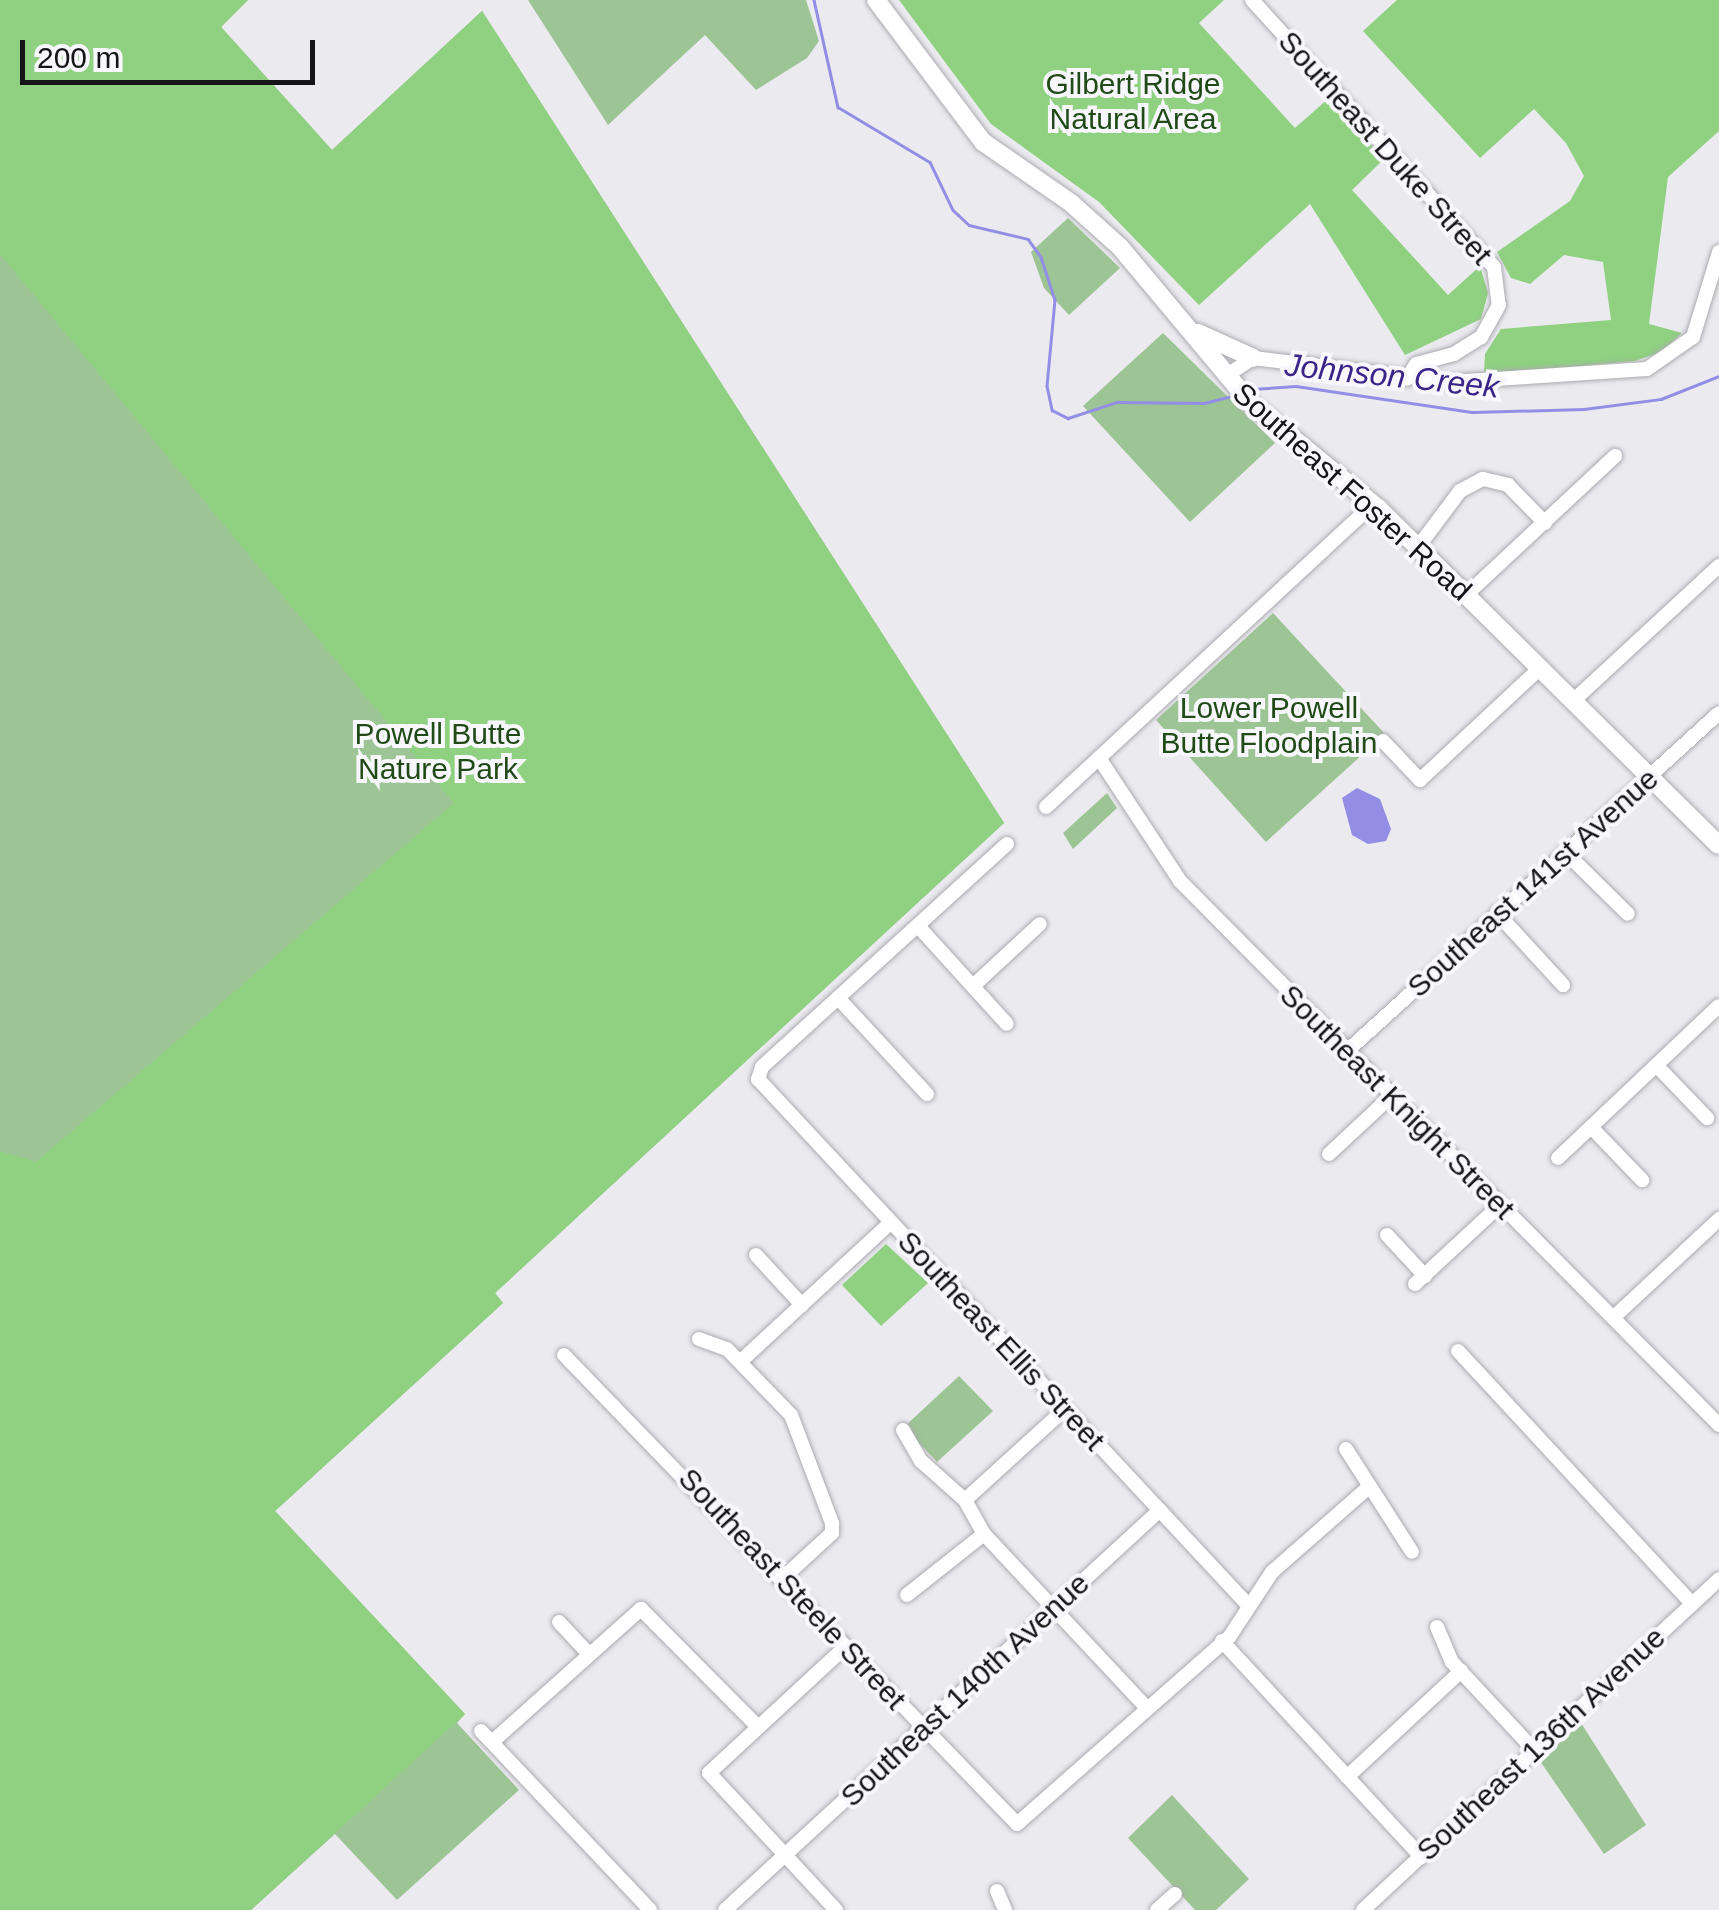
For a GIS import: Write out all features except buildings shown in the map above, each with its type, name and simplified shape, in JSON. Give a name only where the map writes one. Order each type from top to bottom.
[{"type":"main road","name":"Southeast Foster Road","points":[[876,0],[983,142],[1087,216],[1153,281],[1228,379],[1264,416],[1374,504],[1719,846]]},
{"type":"main road","points":[[1188,328],[1252,358]]},
{"type":"street","name":"Southeast Duke Street","points":[[1252,0],[1486,253],[1500,282],[1498,305],[1474,344],[1422,360],[1407,379]]},
{"type":"street","points":[[1228,379],[1252,358],[1407,379],[1522,380],[1647,369],[1693,337],[1719,252]]},
{"type":"street","points":[[1466,595],[1615,456]]},
{"type":"street","points":[[1418,547],[1460,490],[1482,479],[1508,485],[1545,523]]},
{"type":"street","points":[[1046,807],[1374,504]]},
{"type":"street","points":[[1573,700],[1719,566]]},
{"type":"street","points":[[1384,741],[1420,780],[1540,668]]},
{"type":"street","name":"Southeast 141st Avenue","points":[[1345,1053],[1646,774],[1719,713]]},
{"type":"street","name":"Southeast Knight Street","points":[[1099,758],[1180,881],[1389,1098],[1614,1316],[1719,1425]]},
{"type":"street","points":[[926,1094],[838,998],[1007,844]]},
{"type":"street","points":[[1565,852],[1628,914]]},
{"type":"street","points":[[1498,913],[1563,984]]},
{"type":"street","points":[[972,986],[1040,924]]},
{"type":"street","points":[[918,926],[1007,1024]]},
{"type":"street","name":"Southeast Ellis Street","points":[[838,998],[757,1076],[1247,1604]]},
{"type":"street","points":[[1558,1158],[1719,1006]]},
{"type":"street","points":[[1656,1065],[1707,1118]]},
{"type":"street","points":[[1329,1154],[1389,1098]]},
{"type":"street","points":[[1591,1127],[1642,1180]]},
{"type":"street","points":[[1387,1235],[1420,1280],[1500,1204]]},
{"type":"street","points":[[1614,1316],[1719,1219]]},
{"type":"street","points":[[741,1361],[890,1223]]},
{"type":"street","points":[[756,1254],[802,1305]]},
{"type":"street","points":[[699,1339],[741,1361],[796,1424],[832,1532],[782,1579]]},
{"type":"street","points":[[1458,1351],[1692,1604]]},
{"type":"street","name":"Southeast Steele Street","points":[[564,1355],[1017,1824],[1147,1708]]},
{"type":"street","points":[[965,1500],[1065,1409]]},
{"type":"street","points":[[903,1430],[921,1462],[965,1500],[984,1534],[1147,1708],[1222,1641],[1272,1572],[1370,1486]]},
{"type":"street","points":[[1346,1450],[1412,1552]]},
{"type":"street","name":"Southeast 140th Avenue","points":[[725,1910],[1160,1510]]},
{"type":"street","points":[[908,1595],[984,1534]]},
{"type":"street","name":"Southeast 136th Avenue","points":[[1363,1910],[1719,1578]]},
{"type":"street","points":[[650,1910],[486,1737],[643,1609],[758,1727]]},
{"type":"street","points":[[558,1622],[588,1654]]},
{"type":"street","points":[[1437,1627],[1461,1671],[1534,1751]]},
{"type":"street","points":[[1222,1641],[1421,1857]]},
{"type":"street","points":[[836,1910],[710,1773],[845,1647]]},
{"type":"street","points":[[1347,1777],[1461,1671]]},
{"type":"street","points":[[997,1891],[1005,1910]]},
{"type":"street","points":[[1157,1910],[1175,1894]]},
{"type":"green space","name":"Powell Butte Nature Park","points":[[0,0],[248,0],[221,27],[332,150],[482,11],[1004,823],[495,1293],[503,1303],[275,1511],[465,1714],[457,1723],[519,1790],[397,1900],[335,1834],[251,1910],[0,1910]]},
{"type":"green space","name":"Powell Butte Nature Park","points":[[0,0],[248,0],[221,27],[332,150],[482,11],[1004,823],[495,1293],[503,1303],[275,1511],[465,1714],[251,1910],[0,1910],[0,1151],[36,1162],[454,803],[0,254]]},
{"type":"green space","points":[[528,0],[806,0],[819,41],[807,58],[756,90],[705,35],[608,125]]},
{"type":"green space","name":"Gilbert Ridge Natural Area","points":[[899,0],[1224,0],[1199,23],[1295,128],[1329,98],[1384,159],[1352,190],[1448,295],[1480,266],[1488,293],[1481,319],[1405,355],[1310,204],[1199,305],[1099,202],[991,124]]},
{"type":"green space","points":[[1397,0],[1719,0],[1719,131],[1668,177],[1649,324],[1682,333],[1661,352],[1635,361],[1484,375],[1485,354],[1501,329],[1611,320],[1603,262],[1564,255],[1530,284],[1511,278],[1497,252],[1570,201],[1584,176],[1566,143],[1534,109],[1480,158],[1363,31]]},
{"type":"green space","points":[[1068,218],[1120,268],[1069,315],[1044,288],[1031,252]]},
{"type":"green space","points":[[1163,333],[1275,443],[1190,522],[1083,406]]},
{"type":"green space","name":"Lower Powell Butte Floodplain","points":[[1273,613],[1385,734],[1266,842],[1156,720]]},
{"type":"green space","points":[[1107,793],[1117,808],[1073,849],[1063,833]]},
{"type":"green space","points":[[886,1244],[928,1283],[881,1326],[842,1285]]},
{"type":"green space","points":[[959,1376],[993,1411],[937,1462],[904,1427]]},
{"type":"green space","points":[[1581,1723],[1646,1825],[1604,1854],[1540,1761]]},
{"type":"green space","points":[[1172,1795],[1249,1879],[1216,1910],[1195,1910],[1128,1838]]},
{"type":"shaded area","points":[[1357,788],[1380,799],[1391,829],[1386,841],[1368,844],[1352,835],[1342,798]]},
{"type":"waterway","name":"Johnson Creek","points":[[814,0],[838,107],[930,162],[953,210],[969,225],[1028,239],[1041,257],[1055,300],[1047,386],[1052,410],[1068,418],[1117,402],[1204,403],[1235,395]]},
{"type":"waterway","name":"Johnson Creek","points":[[1252,389],[1296,386],[1473,412],[1584,409],[1661,399],[1719,376]]}]
